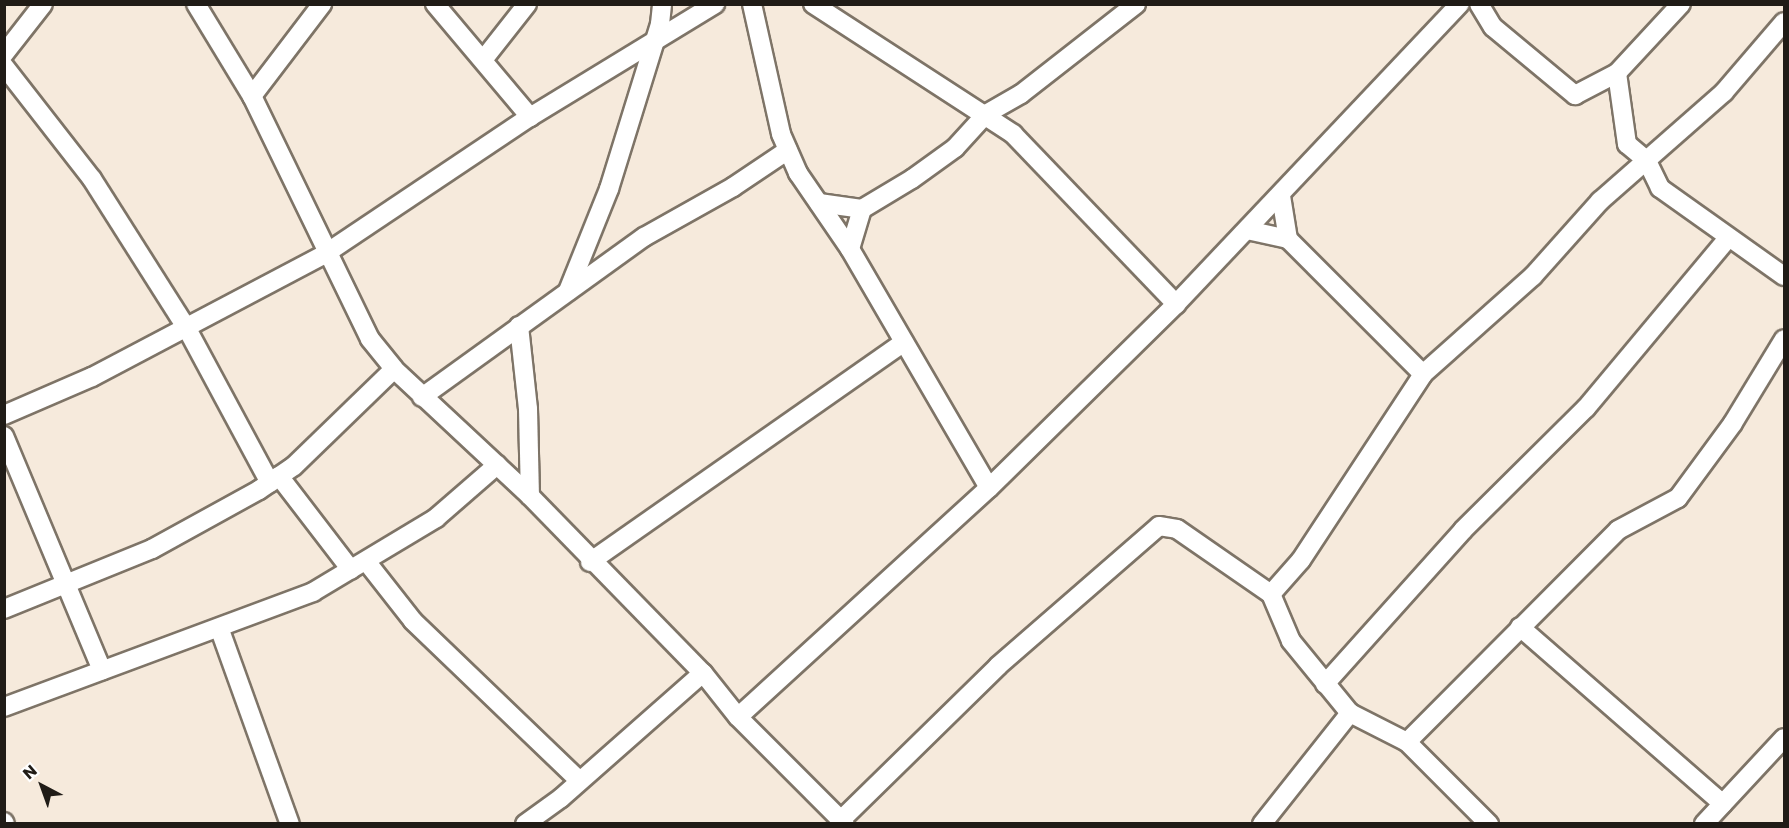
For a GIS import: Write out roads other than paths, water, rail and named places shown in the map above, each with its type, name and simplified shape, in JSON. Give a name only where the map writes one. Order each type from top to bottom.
[{"type":"street","points":[[4,54],[43,4]]},
{"type":"street","points":[[196,4],[252,96],[359,322],[394,369],[530,496],[590,562],[703,673],[738,717],[843,822],[1062,607],[1159,526],[1177,529],[1271,594],[1291,641],[1350,712],[1407,742],[1488,824]]},
{"type":"street","points":[[252,96],[321,4]]},
{"type":"street","points":[[435,4],[530,117]]},
{"type":"street","points":[[483,60],[527,4]]},
{"type":"street","points":[[568,291],[609,189],[662,4]]},
{"type":"street","points":[[4,416],[186,327],[325,254],[530,117],[650,48],[715,4]]},
{"type":"street","points":[[752,4],[788,150],[819,204],[850,249],[989,488]]},
{"type":"street","points":[[813,4],[986,114],[1013,134],[1176,304]]},
{"type":"street","points":[[819,204],[862,209],[945,158],[986,114],[1021,94],[1136,4]]},
{"type":"street","points":[[738,717],[989,488],[1176,304],[1281,196],[1460,4]]},
{"type":"street","points":[[1479,4],[1493,27],[1575,95],[1617,73],[1682,4]]},
{"type":"street","points":[[1271,594],[1301,560],[1423,374],[1533,276],[1585,216],[1724,92],[1785,22]]},
{"type":"street","points":[[4,66],[92,178],[186,327],[274,479],[430,638],[580,781]]},
{"type":"street","points":[[1617,73],[1628,144],[1647,161],[1660,188],[1785,276]]},
{"type":"street","points":[[422,397],[644,237],[733,187],[788,150]]},
{"type":"street","points":[[1281,196],[1288,239]]},
{"type":"street","points":[[850,249],[862,209]]},
{"type":"street","points":[[1248,230],[1288,239],[1423,374]]},
{"type":"street","points":[[1325,684],[1463,530],[1586,408],[1728,238]]},
{"type":"street","points":[[519,326],[528,409],[530,496]]},
{"type":"street","points":[[1407,742],[1618,530],[1678,498],[1733,423],[1785,339]]},
{"type":"street","points":[[590,562],[904,342]]},
{"type":"street","points":[[4,609],[68,586],[152,549],[274,479],[394,369]]},
{"type":"street","points":[[4,436],[102,670]]},
{"type":"street","points":[[4,707],[102,670],[220,630],[313,592],[436,518],[497,465]]},
{"type":"street","points":[[1520,627],[1723,804]]},
{"type":"street","points":[[220,630],[291,824]]},
{"type":"street","points":[[525,824],[580,781],[703,673]]},
{"type":"street","points":[[1262,824],[1350,712]]},
{"type":"street","points":[[1704,824],[1785,738]]}]
